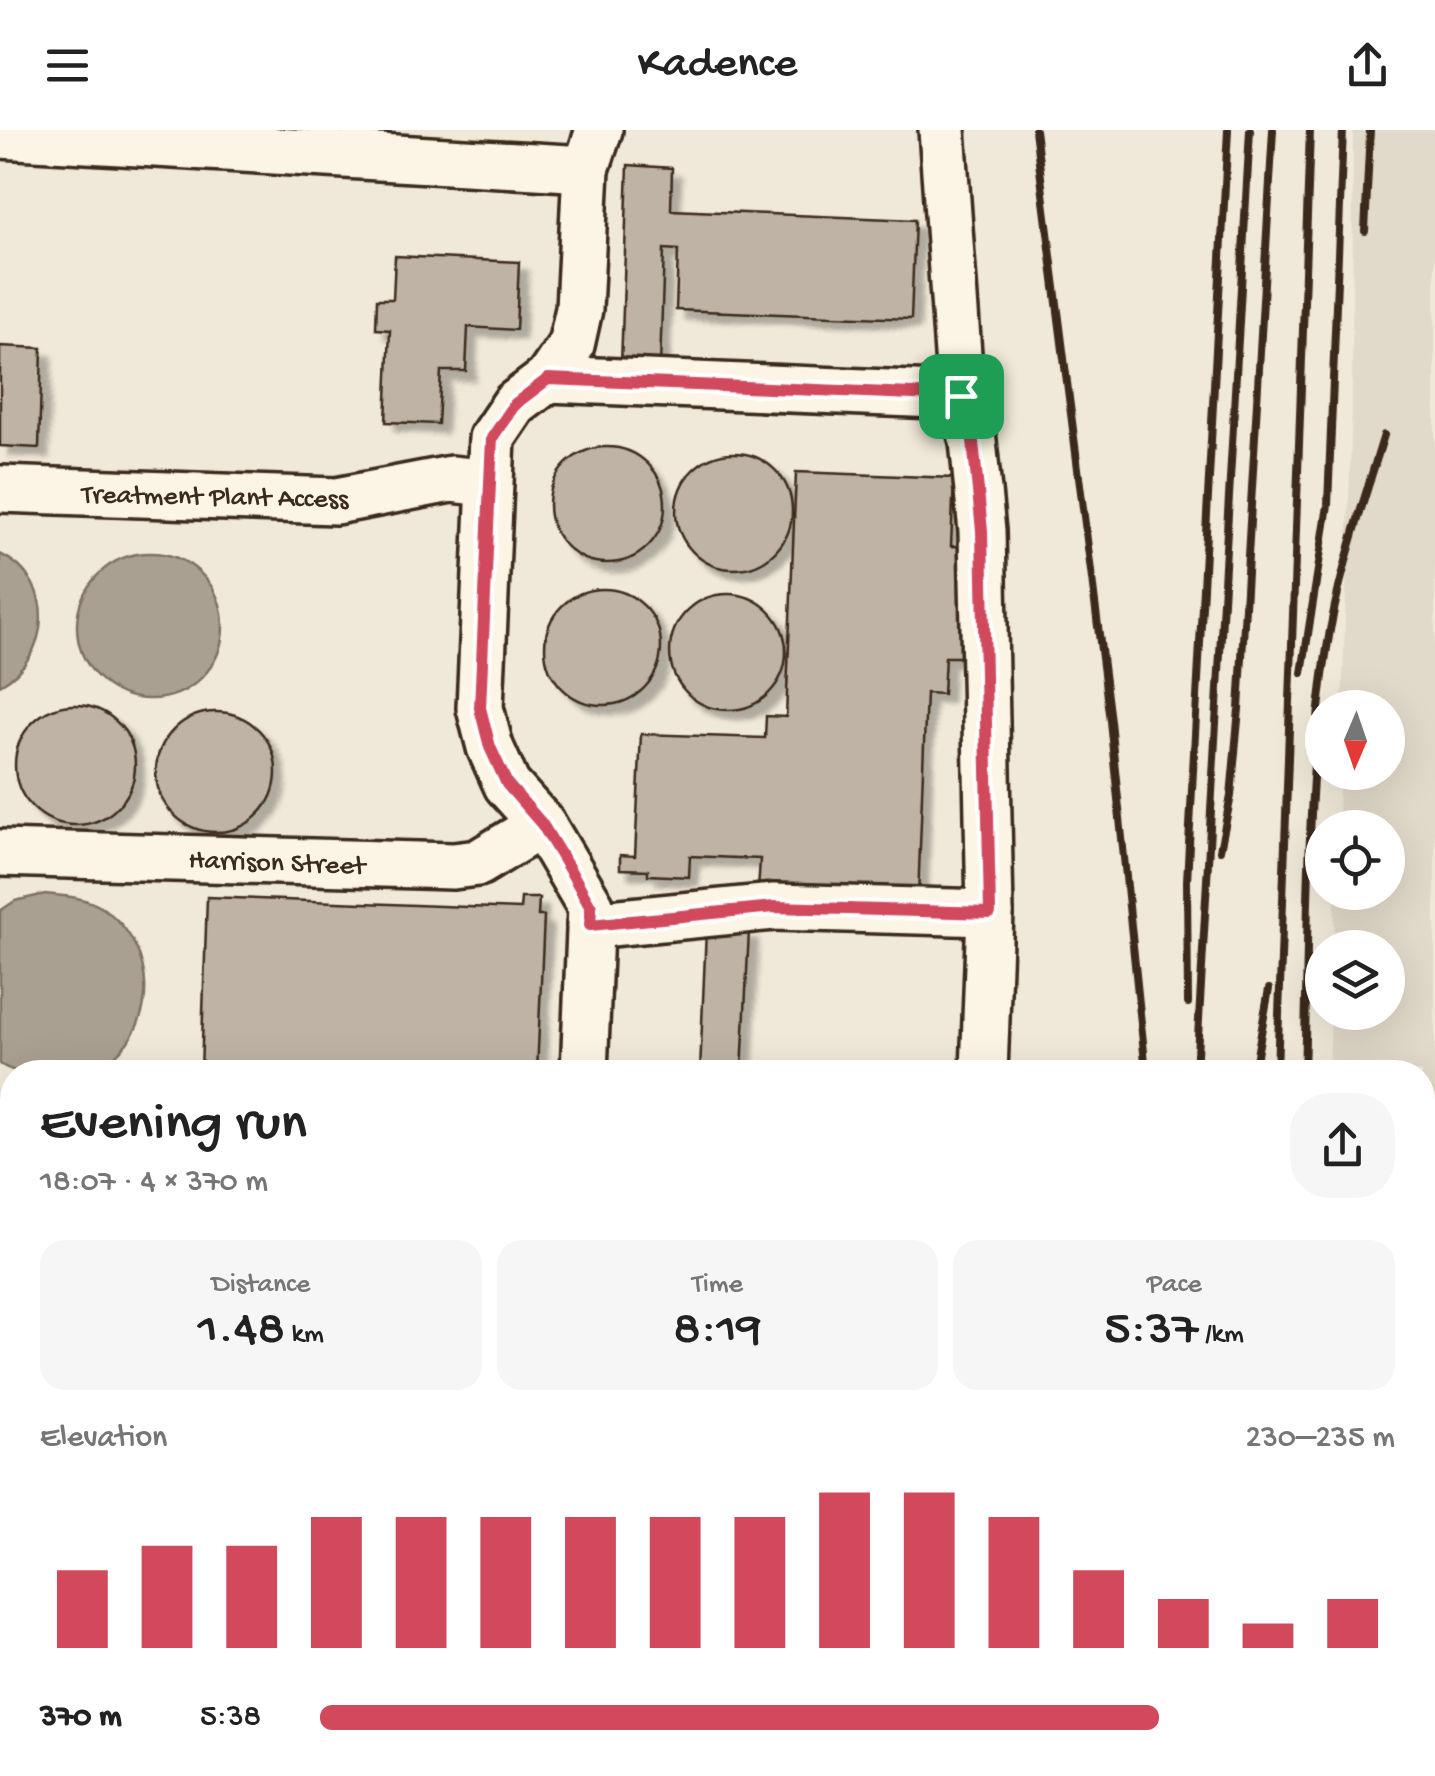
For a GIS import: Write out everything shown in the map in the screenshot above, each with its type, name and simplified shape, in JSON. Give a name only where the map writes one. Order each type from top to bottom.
[{"type":"lane","points":[[942,130],[961,396],[973,441],[982,531],[990,913],[984,1060]]},
{"type":"lane","points":[[0,136],[592,150],[579,309],[571,345],[548,379],[515,404],[492,438],[480,708],[490,747],[507,784],[542,824],[591,907],[584,1060]]},
{"type":"lane","points":[[548,379],[961,396]]},
{"type":"lane","name":"Treatment Plant Access","points":[[0,490],[336,501],[450,479],[489,483]]},
{"type":"lane","name":"Harrison Street","points":[[0,853],[453,866],[478,863],[542,824]]},
{"type":"lane","points":[[590,925],[774,907],[990,913]]},
{"type":"shaded area","points":[[1353,130],[1435,130],[1435,1060],[1329,1060],[1330,1030],[1405,1030],[1405,930],[1334,930],[1335,910],[1405,910],[1405,810],[1338,810],[1339,790],[1405,790],[1405,690],[1343,690],[1352,408]]},
{"type":"shaded area","points":[[150,553],[178,559],[201,575],[217,598],[223,626],[217,654],[201,677],[178,693],[150,699],[122,693],[99,677],[83,654],[77,626],[83,598],[99,575],[122,559]]},
{"type":"shaded area","points":[[0,554],[19,566],[32,582],[41,619],[30,657],[0,685]]},
{"type":"shaded area","points":[[45,894],[83,900],[104,909],[132,939],[140,957],[145,996],[133,1033],[111,1060],[0,1060],[0,911],[15,901]]},
{"type":"building","points":[[628,165],[672,168],[671,210],[915,220],[911,319],[676,310],[678,250],[664,249],[660,367],[621,365]]},
{"type":"building","points":[[395,256],[519,262],[516,330],[468,327],[466,371],[441,371],[438,424],[386,422],[390,330],[376,329],[377,299],[393,299]]},
{"type":"building","points":[[0,346],[42,348],[39,448],[0,446]]},
{"type":"building","points":[[607,447],[629,452],[648,464],[660,483],[665,505],[660,527],[648,546],[629,558],[607,563],[585,558],[566,546],[554,527],[549,505],[554,483],[566,464],[585,452]]},
{"type":"building","points":[[734,453],[756,458],[775,470],[787,489],[792,511],[787,533],[775,552],[756,564],[734,569],[712,564],[693,552],[681,533],[676,511],[681,489],[693,470],[712,458]]},
{"type":"building","points":[[796,472],[954,478],[951,546],[974,547],[969,657],[945,657],[943,694],[926,693],[918,898],[758,891],[760,859],[690,856],[689,877],[620,869],[620,855],[635,856],[641,734],[765,738],[766,716],[786,717]]},
{"type":"building","points":[[603,589],[625,594],[644,606],[656,625],[661,647],[656,669],[644,688],[625,700],[603,705],[581,700],[562,688],[550,669],[545,647],[550,625],[562,606],[581,594]]},
{"type":"building","points":[[728,594],[750,599],[769,611],[781,630],[786,652],[781,674],[769,693],[750,705],[728,710],[706,705],[687,693],[675,674],[670,652],[675,630],[687,611],[706,599]]},
{"type":"building","points":[[75,705],[98,710],[117,723],[130,742],[135,765],[130,788],[117,807],[98,820],[75,825],[52,820],[33,807],[20,788],[15,765],[20,742],[33,723],[52,710]]},
{"type":"building","points":[[216,712],[239,717],[258,730],[271,749],[276,772],[271,795],[258,814],[239,827],[216,832],[193,827],[174,814],[161,795],[156,772],[161,749],[174,730],[193,717]]},
{"type":"building","points":[[207,897],[520,909],[521,898],[539,898],[538,916],[544,916],[538,1060],[201,1060]]},
{"type":"building","points":[[706,929],[749,931],[743,1060],[701,1060]]},
{"type":"railway","points":[[1035,130],[1110,721],[1145,1060]]},
{"type":"railway","points":[[1188,1003],[1187,881],[1228,130]]},
{"type":"railway","points":[[1197,1060],[1250,130]]},
{"type":"railway","points":[[1220,850],[1231,796],[1239,709],[1273,130]]},
{"type":"railway","points":[[1277,1060],[1310,130]]},
{"type":"railway","points":[[1302,673],[1328,505],[1343,130]]},
{"type":"railway","points":[[1365,231],[1370,130]]},
{"type":"railway","points":[[1304,1060],[1311,806],[1320,700],[1338,594],[1384,435]]},
{"type":"railway","points":[[1256,1060],[1269,989]]},
{"type":"route","points":[[548,379],[961,396],[973,441],[982,531],[990,913],[774,907],[590,925],[591,907],[574,877],[542,824],[507,784],[490,747],[480,708],[492,438],[515,404],[548,379]]}]
